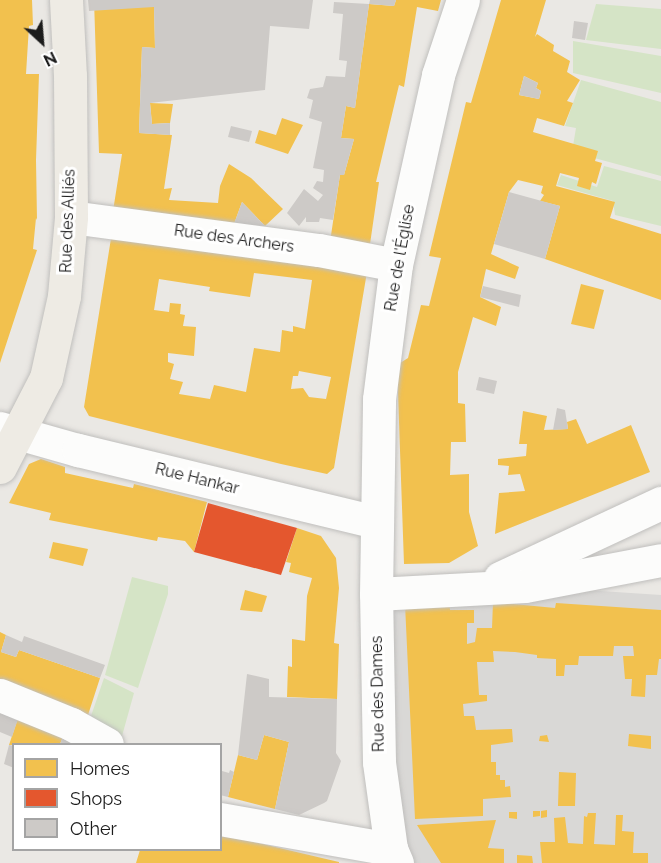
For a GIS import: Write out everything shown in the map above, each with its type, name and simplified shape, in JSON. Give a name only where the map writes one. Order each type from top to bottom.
[{"type":"main road","name":"Rue des Alliés","points":[[0,467],[9,431],[48,367],[64,296],[71,217],[70,76],[66,0]]},
{"type":"street","name":"Rue de l'Église","points":[[376,522],[379,399],[396,265],[438,75],[463,0]]},
{"type":"street","name":"Rue des Archers","points":[[71,217],[319,250],[396,265]]},
{"type":"street","name":"Rue Hankar","points":[[9,431],[78,450],[376,522]]},
{"type":"street","points":[[478,588],[661,503]]},
{"type":"street","name":"Rue des Dames","points":[[376,522],[380,762],[394,856]]},
{"type":"street","points":[[376,594],[525,586],[661,560]]},
{"type":"street","points":[[0,695],[71,724],[105,743]]},
{"type":"street","points":[[222,819],[394,856]]},
{"type":"shaded area","points":[[525,586],[661,595],[661,863],[397,863],[376,594]]},
{"type":"green space","points":[[596,4],[661,9],[661,49],[586,40]]},
{"type":"green space","points":[[573,41],[661,56],[661,93],[573,73]]},
{"type":"green space","points":[[581,80],[661,102],[661,176],[572,152],[576,128],[565,126]]},
{"type":"green space","points":[[604,166],[661,181],[661,226],[615,215],[613,201],[557,185],[561,175],[597,187]]},
{"type":"green space","points":[[132,577],[168,586],[168,594],[138,688],[105,675]]},
{"type":"green space","points":[[104,678],[134,693],[122,736],[91,716]]},
{"type":"building: Homes","points":[[0,0],[32,0],[33,25],[29,26],[26,74],[39,74],[36,160],[37,220],[36,218],[33,249],[37,250],[0,363]]},
{"type":"building: Homes","points":[[94,0],[154,0],[155,48],[142,47],[139,133],[172,135],[164,189],[172,188],[169,200],[218,203],[220,186],[229,164],[251,178],[283,209],[265,226],[242,202],[234,224],[113,211],[122,154],[99,153]]},
{"type":"building: Homes","points":[[396,0],[441,0],[438,11],[417,7],[404,87],[399,85],[376,182],[379,182],[369,251],[330,242],[340,175],[344,175],[354,139],[341,138],[346,106],[355,108],[369,4],[394,6]]},
{"type":"building: Homes","points":[[501,0],[546,0],[535,37],[537,34],[554,45],[553,51],[570,61],[567,72],[580,80],[567,101],[573,103],[564,126],[537,118],[533,132],[598,151],[595,161],[602,163],[596,184],[592,182],[590,190],[577,186],[579,178],[560,173],[556,186],[615,202],[610,218],[661,234],[661,300],[545,259],[560,206],[540,201],[544,195],[541,193],[543,186],[518,180],[509,192],[491,254],[519,267],[515,279],[486,269],[480,297],[501,307],[496,326],[473,317],[458,372],[458,403],[465,404],[466,442],[451,442],[450,475],[469,474],[469,512],[478,546],[449,563],[404,564],[397,365],[408,358],[421,305],[429,306],[441,258],[429,256],[466,102],[471,103]],"holes":[[[524,76],[538,83],[536,88],[541,91],[539,99],[519,95]]]},
{"type":"building: Homes","points":[[150,103],[173,104],[170,123],[152,124]]},
{"type":"building: Homes","points":[[282,118],[303,125],[288,154],[255,143],[259,130],[276,135]]},
{"type":"building: Homes","points":[[113,226],[368,266],[334,468],[327,474],[89,416],[84,407]],"holes":[[[254,273],[312,280],[305,329],[293,326],[293,332],[282,330],[280,352],[254,348],[246,392],[214,385],[210,399],[179,394],[183,382],[170,379],[174,364],[168,362],[168,353],[194,356],[196,327],[183,326],[185,315],[180,314],[181,304],[170,303],[169,312],[154,310],[159,279],[210,287],[209,291],[250,297]],[[299,371],[331,377],[326,399],[309,397],[303,388],[291,389],[293,376],[298,376]]]},
{"type":"building: Homes","points":[[581,284],[604,290],[594,329],[571,324]]},
{"type":"building: Homes","points":[[523,411],[547,416],[544,430],[568,429],[567,422],[576,419],[587,444],[631,425],[650,472],[495,534],[499,493],[525,491],[520,474],[508,475],[509,466],[498,465],[498,459],[526,456],[527,444],[519,444]]},
{"type":"building: Homes","points":[[41,459],[65,467],[65,473],[133,488],[134,484],[207,502],[194,552],[185,541],[158,537],[157,541],[49,520],[51,513],[9,503],[29,464]]},
{"type":"building: Homes","points":[[297,528],[321,536],[336,558],[339,588],[334,643],[339,644],[337,699],[287,697],[288,666],[292,667],[292,639],[305,641],[307,596],[312,578],[289,572],[291,563],[286,562]]},
{"type":"building: Homes","points":[[53,542],[88,549],[83,566],[49,558]]},
{"type":"building: Homes","points":[[245,590],[267,596],[262,612],[240,610]]},
{"type":"building: Homes","points":[[449,602],[450,610],[474,610],[474,623],[467,623],[467,644],[475,642],[477,628],[492,628],[493,602],[555,608],[556,603],[661,610],[661,659],[659,659],[657,675],[646,675],[645,697],[631,696],[632,679],[625,679],[623,656],[634,656],[633,646],[614,646],[613,656],[579,656],[578,665],[565,665],[564,676],[556,676],[556,659],[493,651],[494,662],[477,662],[479,695],[487,695],[487,701],[463,704],[464,716],[474,716],[476,730],[512,729],[513,742],[491,745],[491,762],[496,762],[496,775],[500,775],[500,780],[505,780],[505,787],[510,786],[511,797],[483,799],[483,816],[415,819],[405,604]]},
{"type":"building: Homes","points":[[0,632],[6,635],[1,652],[16,657],[19,650],[100,678],[88,715],[0,685]]},
{"type":"building: Homes","points":[[19,715],[65,732],[60,743],[12,743],[9,745]]},
{"type":"building: Homes","points":[[629,734],[651,736],[651,749],[628,746]]},
{"type":"building: Homes","points":[[264,735],[289,742],[275,809],[228,797],[238,755],[257,760]]},
{"type":"building: Homes","points":[[547,735],[549,742],[539,741],[540,736]]},
{"type":"building: Homes","points":[[559,772],[576,773],[575,806],[558,806]]},
{"type":"building: Homes","points":[[547,810],[547,817],[541,818],[541,811]]},
{"type":"building: Homes","points":[[533,811],[540,811],[540,816],[533,817]]},
{"type":"building: Homes","points":[[509,812],[517,812],[517,819],[509,818]]},
{"type":"building: Homes","points":[[588,813],[596,813],[594,844],[615,845],[616,815],[623,815],[622,831],[634,832],[633,853],[648,853],[648,863],[542,863],[540,842],[555,842],[554,818],[565,817],[568,843],[583,844],[584,816],[587,817]]},
{"type":"building: Homes","points":[[496,820],[488,848],[504,849],[504,863],[441,863],[417,825]]},
{"type":"building: Homes","points":[[222,834],[339,862],[339,863],[136,863],[140,851],[222,851]]},
{"type":"building: Homes","points":[[517,855],[532,856],[533,863],[517,863]]},
{"type":"building: Shops","points":[[208,503],[297,528],[281,575],[194,552]]},
{"type":"building: Other","points":[[88,0],[313,0],[309,29],[270,26],[265,90],[150,103],[152,124],[170,123],[170,135],[139,133],[142,47],[155,48],[154,7],[89,11]]},
{"type":"building: Other","points":[[370,0],[396,0],[394,6],[369,4]]},
{"type":"building: Other","points":[[334,2],[369,4],[355,108],[346,106],[341,138],[354,139],[344,175],[340,175],[333,220],[320,218],[319,222],[306,222],[306,217],[299,226],[287,213],[304,189],[318,201],[323,195],[313,188],[317,181],[323,182],[324,170],[313,168],[322,122],[309,118],[313,100],[307,98],[310,89],[323,87],[326,76],[345,77],[347,61],[339,60],[343,14],[333,13]]},
{"type":"building: Other","points":[[574,21],[588,23],[585,40],[572,38]]},
{"type":"building: Other","points":[[524,76],[538,83],[536,88],[541,91],[539,99],[519,95]]},
{"type":"building: Other","points":[[231,126],[252,131],[249,142],[228,137]]},
{"type":"building: Other","points":[[509,192],[560,206],[545,259],[494,244]]},
{"type":"building: Other","points":[[242,202],[265,226],[234,224]]},
{"type":"building: Other","points":[[483,286],[521,295],[519,307],[480,297]]},
{"type":"building: Other","points":[[479,377],[497,381],[494,394],[476,390]]},
{"type":"building: Other","points":[[557,408],[565,410],[568,429],[553,430]]},
{"type":"building: Other","points":[[6,635],[22,642],[24,636],[105,665],[100,678],[19,650],[16,657],[1,652]]},
{"type":"building: Other","points":[[247,674],[269,679],[269,697],[337,699],[336,753],[341,761],[327,801],[299,815],[275,809],[289,742],[264,735],[257,760],[238,755]]},
{"type":"building: Other","points":[[0,709],[19,716],[12,737],[0,732]]},
{"type":"building: Other","points":[[65,732],[77,743],[60,743]]},
{"type":"building: Other","points":[[9,745],[12,746],[12,767],[4,764]]},
{"type":"building: Other","points":[[230,770],[234,772],[228,797],[222,796],[222,771],[229,773]]}]
